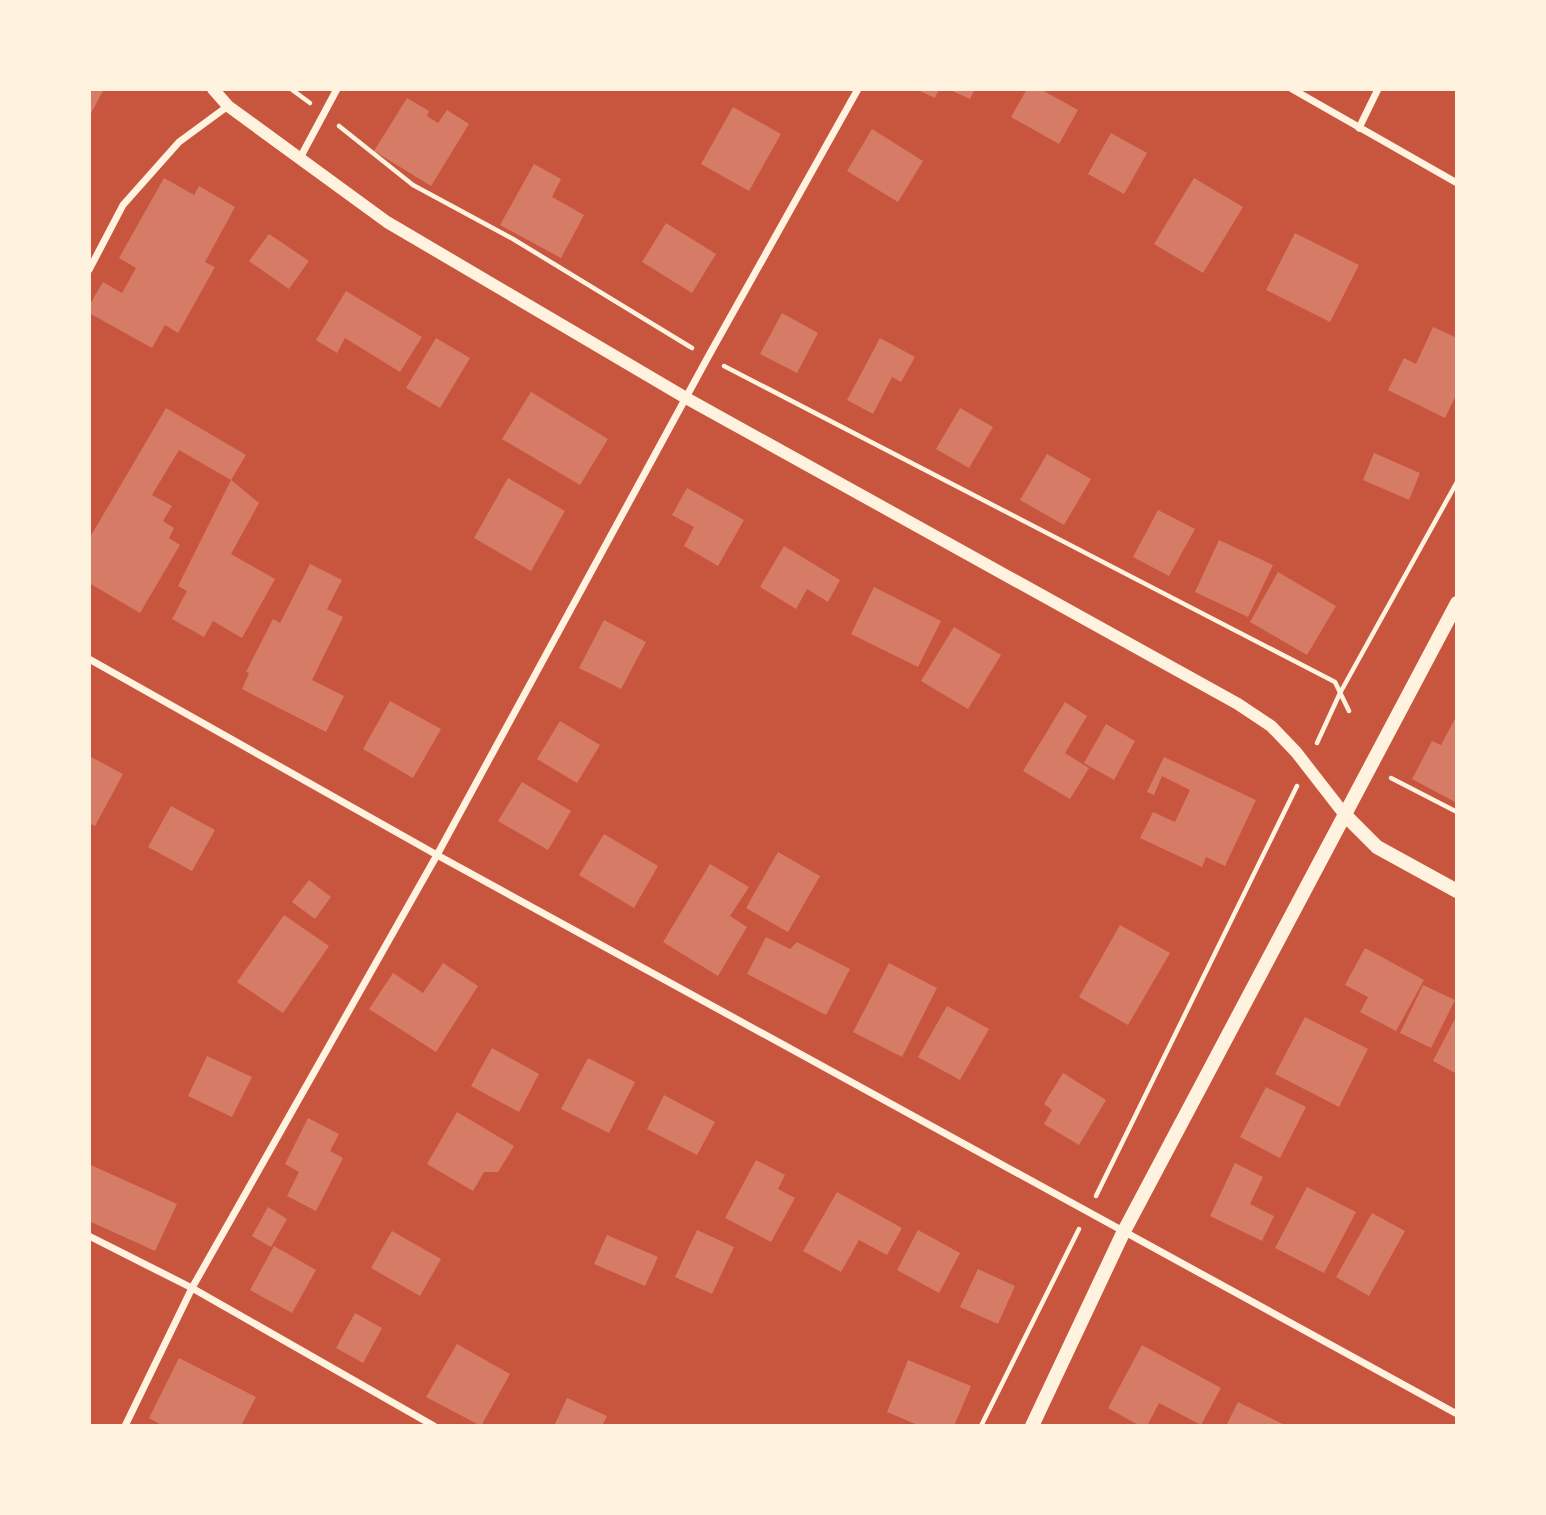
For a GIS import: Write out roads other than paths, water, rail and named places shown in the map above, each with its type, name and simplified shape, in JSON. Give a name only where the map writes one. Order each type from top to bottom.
[{"type":"main road","points":[[1032,1426],[1123,1233],[1457,603]]},
{"type":"main road","points":[[1345,815],[1377,847],[1457,891]]},
{"type":"street","points":[[213,89],[229,106],[387,222],[686,398],[1238,704],[1271,726],[1307,765],[1345,815]]},
{"type":"street","points":[[300,158],[337,89]]},
{"type":"street","points":[[125,1426],[192,1288],[437,855],[708,357],[858,89]]},
{"type":"street","points":[[1292,89],[1457,183]]},
{"type":"street","points":[[1359,128],[1378,89]]},
{"type":"street","points":[[89,270],[123,205],[179,142],[229,106]]},
{"type":"street","points":[[89,659],[437,855],[1457,1414]]},
{"type":"street","points":[[89,1236],[192,1288],[434,1426]]}]
